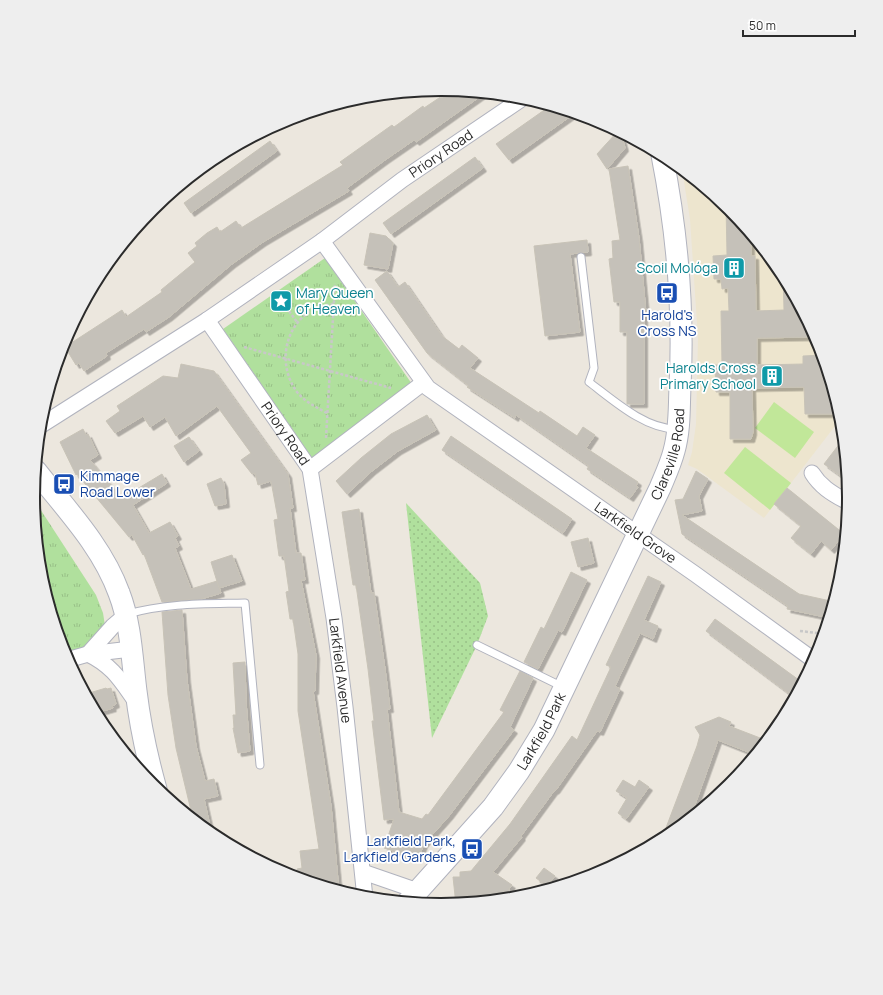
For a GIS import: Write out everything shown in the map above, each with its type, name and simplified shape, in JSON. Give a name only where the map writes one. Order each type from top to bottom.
[{"type":"street","name":"Priory Road","points":[[48,421],[207,320],[322,241],[402,180],[515,103]]},
{"type":"street","name":"Clareville Road","points":[[637,534],[660,488],[674,452],[678,430],[681,365],[680,303],[673,217],[663,163]]},
{"type":"street","points":[[322,241],[423,383]]},
{"type":"street","name":"Priory Road","points":[[207,320],[310,469],[423,383]]},
{"type":"street","name":"Larkfield Grove","points":[[423,383],[810,657]]},
{"type":"street","name":"Larkfield Avenue","points":[[310,469],[334,618],[364,891]]},
{"type":"street","points":[[812,473],[818,484],[843,499]]},
{"type":"street","points":[[41,477],[96,547],[111,573],[126,614],[143,736],[153,775]]},
{"type":"street","name":"Larkfield Park","points":[[415,898],[497,801],[519,771],[544,730],[565,688],[637,534]]},
{"type":"street","points":[[88,654],[112,626],[126,614]]},
{"type":"street","points":[[74,658],[88,654],[131,649]]},
{"type":"street","points":[[88,654],[104,662],[118,676],[138,704]]},
{"type":"street","points":[[363,872],[412,898]]},
{"type":"lane","points":[[581,257],[594,368],[589,382],[627,412],[665,429],[678,430]]},
{"type":"lane","points":[[126,614],[146,608],[198,604],[245,604],[260,765]]},
{"type":"lane","points":[[477,645],[565,688]]},
{"type":"path","points":[[325,457],[336,259]]},
{"type":"path","points":[[327,413],[311,405],[297,392],[290,377],[286,358],[286,345],[297,322],[309,311],[320,305],[334,304]]},
{"type":"path","points":[[286,307],[297,322]]},
{"type":"path","points":[[223,342],[330,370],[409,394]]},
{"type":"path","points":[[788,641],[799,631],[819,633]]},
{"type":"shaded area","points":[[683,177],[706,196],[743,233],[775,274],[802,320],[822,368],[829,394],[836,425],[764,518],[697,469],[688,465],[692,452],[696,424],[698,338],[690,219]]},
{"type":"green space","points":[[325,258],[414,387],[312,458],[223,329]]},
{"type":"green space","points":[[774,402],[814,432],[795,458],[755,428]]},
{"type":"green space","points":[[745,447],[791,483],[770,510],[724,473]]},
{"type":"green space","points":[[406,503],[480,583],[488,616],[477,645],[432,738]]},
{"type":"green space","points":[[40,509],[96,595],[103,613],[106,632],[91,645],[71,651],[61,627],[43,550]]},
{"type":"building","points":[[442,96],[478,98],[416,142],[414,140],[385,160],[347,188],[349,191],[263,242],[232,264],[169,317],[146,332],[144,329],[106,353],[107,356],[84,371],[79,363],[76,365],[68,352],[72,343],[122,310],[126,317],[162,292],[161,290],[195,262],[188,253],[197,246],[195,243],[207,233],[217,227],[220,232],[236,221],[241,228],[343,165],[340,162],[392,125],[394,127],[423,106],[424,108]]},
{"type":"building","points":[[544,110],[570,117],[509,160],[496,144]]},
{"type":"building","points":[[614,135],[623,139],[625,148],[607,169],[597,154]]},
{"type":"building","points":[[270,141],[277,151],[191,213],[184,203]]},
{"type":"building","points":[[475,157],[483,168],[391,234],[383,223]]},
{"type":"building","points":[[628,166],[639,238],[646,313],[644,313],[644,404],[627,404],[627,332],[620,332],[620,302],[614,302],[609,259],[613,258],[612,241],[620,240],[609,169]]},
{"type":"building","name":"Harolds Cross Primary School","points":[[726,215],[751,242],[751,256],[755,256],[756,311],[784,310],[783,288],[802,320],[809,337],[757,338],[757,365],[803,364],[803,356],[817,355],[822,368],[834,414],[805,414],[804,387],[752,388],[753,432],[751,439],[730,439],[730,392],[716,392],[715,365],[722,365],[721,311],[729,311],[728,288],[722,289],[721,279],[714,279],[713,256],[727,255]]},
{"type":"building","points":[[370,233],[386,236],[393,243],[388,269],[364,265]]},
{"type":"building","points":[[587,240],[588,252],[570,254],[580,332],[545,336],[534,246]]},
{"type":"building","points":[[387,271],[398,287],[405,282],[442,336],[459,349],[462,345],[478,358],[470,368],[539,413],[540,411],[577,436],[583,427],[595,435],[586,448],[638,482],[636,486],[638,487],[630,498],[587,469],[589,466],[516,415],[515,418],[467,387],[469,386],[427,353],[375,280]]},
{"type":"building","points":[[181,364],[214,371],[288,474],[293,508],[290,508],[296,553],[301,553],[305,580],[301,580],[316,655],[315,691],[313,691],[331,806],[338,885],[312,878],[297,872],[297,869],[302,868],[300,851],[319,849],[298,711],[298,654],[293,619],[290,619],[286,592],[289,591],[284,556],[279,556],[274,520],[278,519],[271,481],[258,485],[255,473],[252,474],[241,460],[251,453],[217,406],[176,436],[165,417],[150,427],[143,416],[115,433],[106,421],[120,411],[117,406],[163,376],[178,378]]},
{"type":"building","points":[[427,415],[436,430],[398,451],[372,471],[347,494],[336,481],[361,458],[391,434]]},
{"type":"building","points":[[83,429],[86,435],[88,434],[98,455],[90,460],[121,497],[130,490],[132,492],[162,474],[167,483],[133,505],[149,533],[170,522],[178,536],[175,538],[179,546],[175,548],[191,589],[217,581],[221,593],[201,599],[162,602],[144,554],[143,555],[132,535],[129,537],[77,474],[76,475],[60,442]]},
{"type":"building","points":[[451,436],[572,519],[563,533],[442,450]]},
{"type":"building","points":[[189,437],[199,451],[184,462],[174,446]]},
{"type":"building","points":[[840,444],[842,477],[824,464]]},
{"type":"building","points":[[696,471],[708,479],[699,496],[702,511],[682,515],[799,594],[829,601],[825,617],[787,609],[788,606],[682,534],[675,500],[683,499]]},
{"type":"building","points":[[221,478],[224,484],[226,504],[215,506],[207,484]]},
{"type":"building","points":[[787,488],[841,532],[841,538],[831,550],[821,541],[811,554],[791,538],[801,526],[774,504]]},
{"type":"building","points":[[359,509],[371,593],[374,593],[385,669],[390,709],[387,709],[399,812],[422,819],[426,814],[428,815],[504,712],[500,710],[520,671],[533,678],[510,727],[514,730],[449,816],[424,844],[419,857],[412,854],[411,857],[384,848],[394,819],[384,820],[372,721],[374,721],[368,669],[356,585],[353,585],[342,512]]},
{"type":"building","points":[[588,538],[594,563],[578,567],[571,542]]},
{"type":"building","points":[[232,555],[242,581],[219,588],[211,562]]},
{"type":"building","points":[[571,572],[587,580],[562,632],[558,630],[538,669],[524,662],[541,627],[544,629]]},
{"type":"building","points":[[648,576],[661,582],[644,620],[658,626],[653,639],[640,633],[615,686],[620,689],[600,732],[597,731],[556,790],[521,836],[522,837],[493,872],[512,885],[509,889],[509,893],[494,896],[455,898],[453,877],[460,877],[460,872],[471,871],[510,824],[572,736],[577,740],[611,667],[606,665]]},
{"type":"building","points":[[182,610],[187,680],[196,746],[205,781],[214,779],[218,796],[204,799],[210,825],[191,811],[176,748],[168,695],[162,612]]},
{"type":"building","points":[[715,619],[799,680],[791,695],[706,631]]},
{"type":"building","points":[[245,662],[246,702],[250,751],[238,753],[233,728],[233,715],[236,715],[233,663]]},
{"type":"building","points":[[111,688],[116,704],[112,706],[113,708],[102,711],[91,693]]},
{"type":"building","points":[[719,717],[731,722],[729,726],[762,739],[751,753],[718,740],[693,810],[665,831],[697,746],[700,735],[695,727]]},
{"type":"building","points":[[623,780],[635,787],[639,780],[649,787],[626,819],[618,813],[627,798],[616,791]]},
{"type":"building","points":[[544,868],[555,876],[549,884],[545,885],[536,878]]},
{"type":"place","name":"Scoil Mológa","points":[[734,268]]},
{"type":"place","name":"Harold's Cross NS","points":[[667,293]]},
{"type":"place","name":"Mary Queen of Heaven","points":[[281,301]]},
{"type":"place","name":"Harolds Cross Primary School","points":[[772,376]]},
{"type":"place","name":"Kimmage Road Lower","points":[[64,484]]},
{"type":"place","name":"Larkfield Park, Larkfield Gardens","points":[[472,849]]}]
